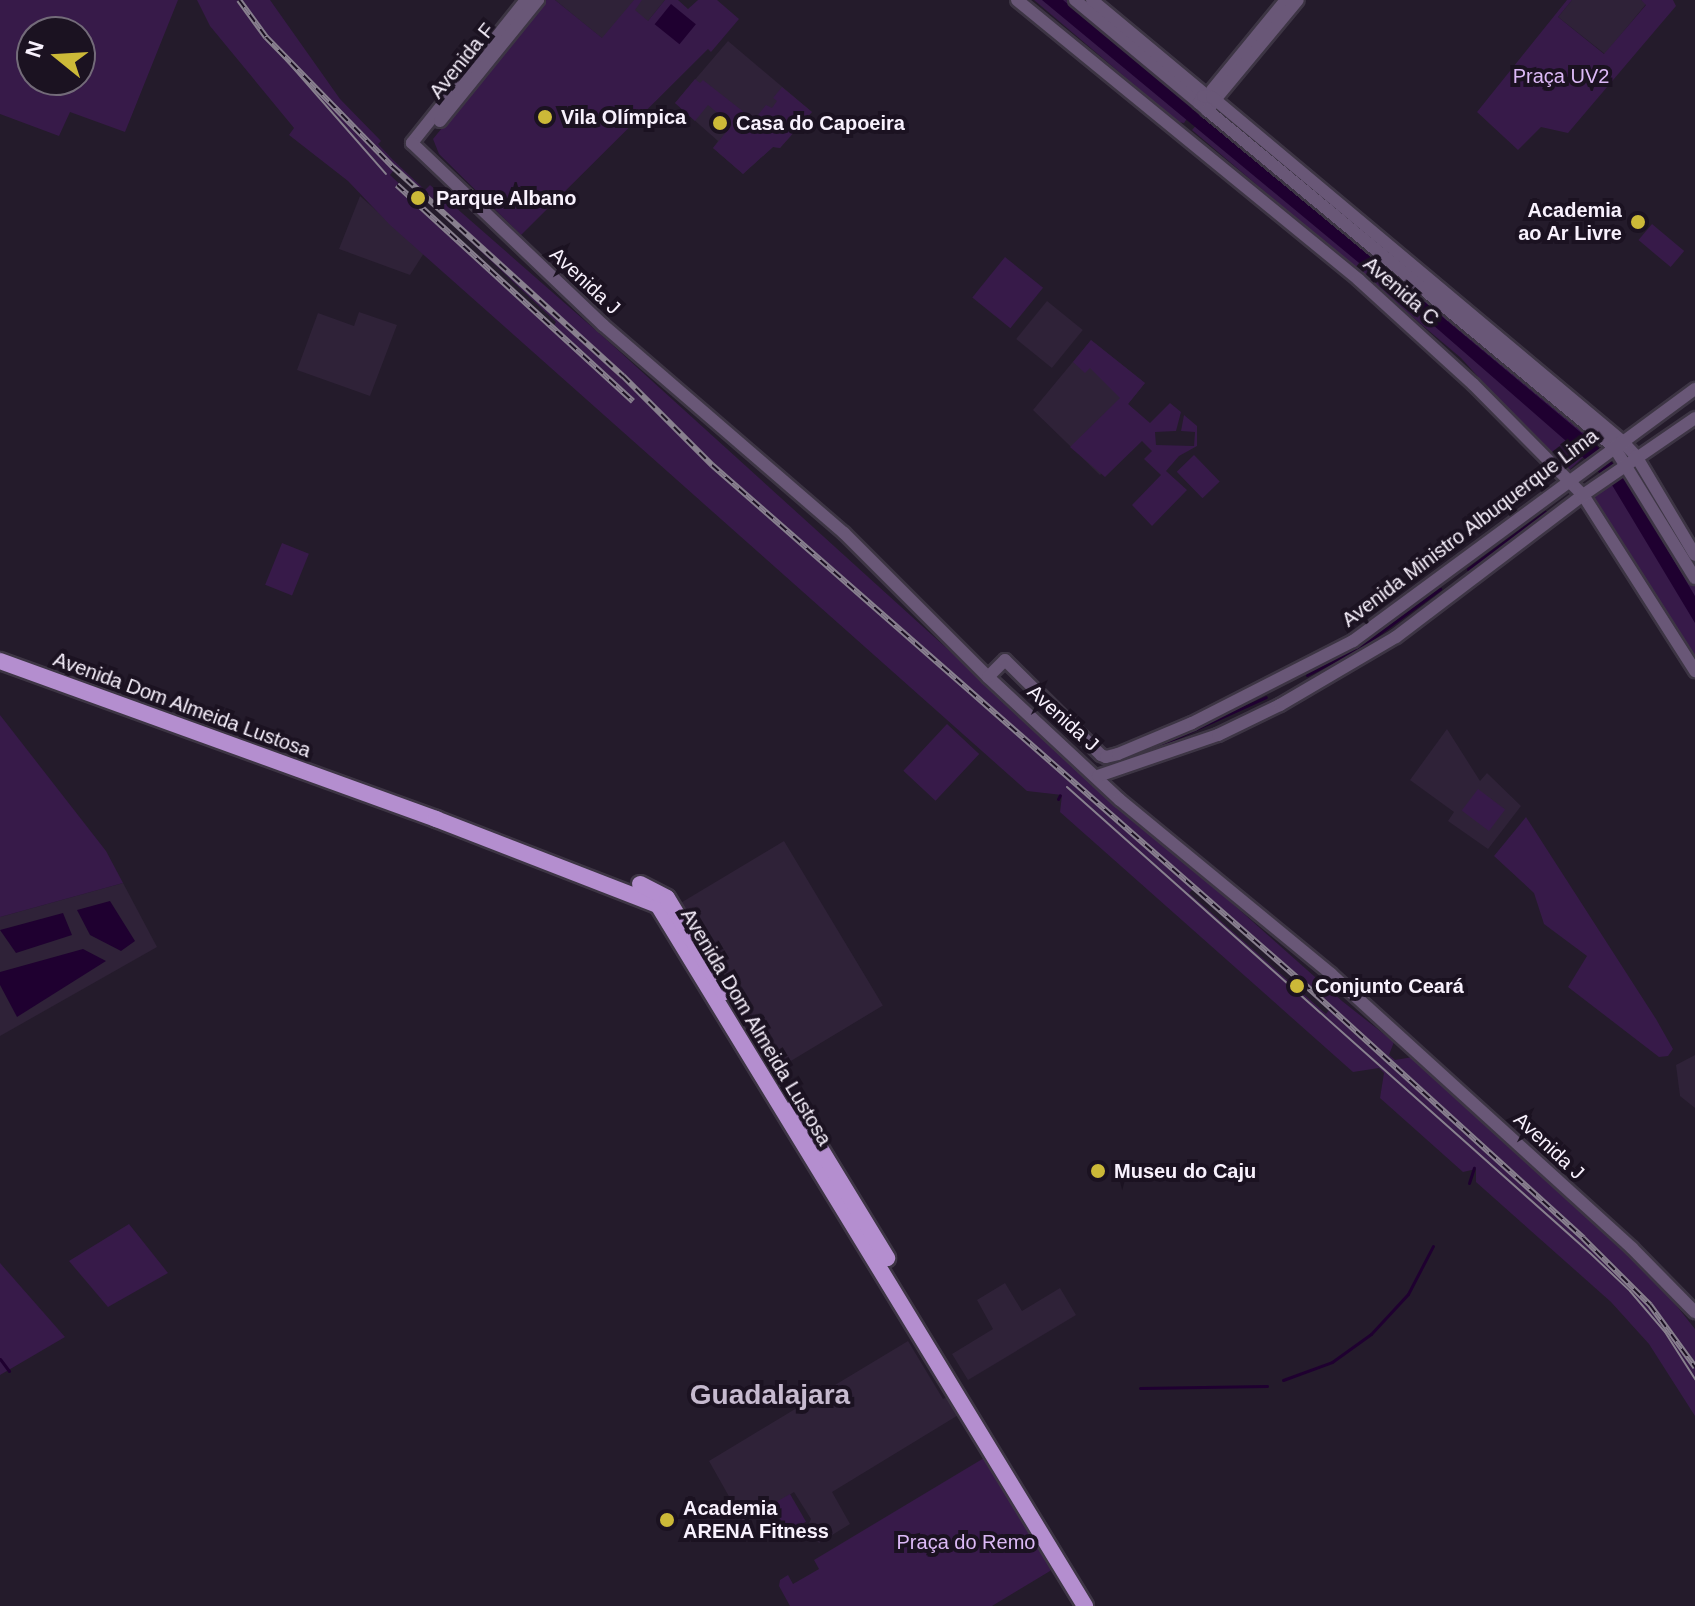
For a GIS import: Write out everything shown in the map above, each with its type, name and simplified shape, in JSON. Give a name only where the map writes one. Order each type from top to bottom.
[{"type":"main road","name":"Avenida Dom Almeida Lustosa","points":[[0,650],[28,665],[557,858],[658,905],[999,1445]]},
{"type":"main road","name":"Avenida Dom Almeida Lustosa","points":[[0,661],[28,665]]},
{"type":"main road","name":"Avenida Dom Almeida Lustosa","points":[[789,1109],[1032,1509],[1085,1606]]},
{"type":"street","name":"Avenida F","points":[[414,145],[502,36],[526,0]]},
{"type":"street","name":"Avenida F","points":[[502,36],[538,0]]},
{"type":"street","name":"Avenida C","points":[[1017,0],[1393,310],[1473,384],[1583,495],[1695,671]]},
{"type":"street","name":"Avenida C","points":[[1075,0],[1208,101]]},
{"type":"street","name":"Avenida C","points":[[1092,0],[1618,444],[1695,578]]},
{"type":"street","points":[[1208,101],[1286,0]]},
{"type":"street","points":[[1208,101],[1298,0]]},
{"type":"street","name":"Avenida J","points":[[414,145],[582,306],[844,533],[988,677],[1175,847],[1286,935],[1494,1121],[1676,1289],[1695,1312]]},
{"type":"street","name":"Avenida Ministro Albuquerque Lima","points":[[988,677],[1005,660],[1101,755],[1111,757],[1192,723],[1327,656],[1381,623],[1695,389]]},
{"type":"street","name":"Avenida Ministro Albuquerque Lima","points":[[1098,776],[1174,753],[1280,705],[1396,637],[1583,495],[1695,418]]},
{"type":"street","name":"Avenida C","points":[[1627,463],[1695,555]]},
{"type":"street","points":[[1447,573],[1458,592]]},
{"type":"shaded area","points":[[555,0],[665,0],[648,21],[609,44]]},
{"type":"shaded area","points":[[1042,0],[1063,0],[1597,446],[1622,473],[1695,596],[1695,623],[1612,485],[1566,441],[1417,311]]},
{"type":"shaded area","points":[[1572,0],[1641,0],[1646,4],[1605,54],[1558,17]]},
{"type":"shaded area","points":[[671,4],[696,24],[680,44],[655,24]]},
{"type":"shaded area","points":[[728,41],[812,112],[780,148],[773,147],[743,174],[713,148],[718,141],[675,103]]},
{"type":"shaded area","points":[[360,196],[424,253],[410,275],[339,249]]},
{"type":"shaded area","points":[[1047,301],[1083,330],[1052,368],[1016,339]]},
{"type":"shaded area","points":[[359,312],[397,325],[370,396],[297,370],[318,313],[354,326]]},
{"type":"shaded area","points":[[1091,340],[1145,383],[1128,404],[1150,424],[1100,475],[1033,410]]},
{"type":"shaded area","points":[[1447,729],[1480,781],[1487,773],[1521,806],[1488,849],[1448,821],[1454,812],[1410,780]]},
{"type":"shaded area","points":[[784,841],[883,1006],[777,1069],[678,905]]},
{"type":"shaded area","points":[[123,883],[157,947],[0,1036],[0,917]]},
{"type":"shaded area","points":[[110,901],[135,941],[121,951],[90,935],[77,910]]},
{"type":"shaded area","points":[[63,913],[72,935],[16,953],[0,930]]},
{"type":"shaded area","points":[[83,949],[106,961],[17,1017],[0,985],[0,972]]},
{"type":"shaded area","points":[[1695,1055],[1695,1108],[1680,1096],[1676,1065]]},
{"type":"shaded area","points":[[1005,1283],[1022,1311],[1060,1288],[1076,1315],[968,1380],[952,1354],[993,1329],[977,1300]]},
{"type":"shaded area","points":[[908,1341],[943,1399],[949,1396],[960,1414],[832,1492],[850,1524],[819,1543],[808,1525],[811,1519],[794,1492],[744,1523],[709,1461]]},
{"type":"green space","points":[[0,0],[178,0],[125,132],[70,112],[59,136],[0,114]]},
{"type":"green space","points":[[197,0],[270,0],[340,99],[381,141],[378,144],[425,190],[430,185],[608,341],[1018,713],[1342,1001],[1394,1042],[1389,1055],[1395,1060],[1413,1057],[1648,1270],[1695,1329],[1695,1416],[1649,1344],[1611,1302],[1476,1182],[1476,1169],[1463,1172],[1380,1098],[1384,1073],[1379,1068],[1353,1072],[1060,812],[1062,795],[1027,791],[390,225],[348,181],[289,135],[294,128],[210,26]],"holes":[[[394,170],[556,322],[553,327],[390,175]],[[1193,889],[1329,1010],[1326,1014],[1189,893]]]},
{"type":"green space","name":"Vila Olímpica","points":[[546,0],[555,0],[602,38],[634,0],[642,0],[635,10],[648,21],[665,0],[678,0],[688,9],[698,0],[717,0],[739,19],[711,52],[708,49],[521,235],[439,154],[433,139]]},
{"type":"green space","points":[[1034,0],[1072,0],[1195,107],[1184,123],[1178,122]]},
{"type":"green space","name":"Praça UV2","points":[[1567,0],[1572,0],[1558,17],[1604,54],[1646,5],[1641,0],[1673,0],[1676,6],[1568,133],[1541,127],[1518,150],[1477,112]]},
{"type":"green space","points":[[695,79],[700,83],[703,80],[754,120],[766,105],[772,108],[777,101],[773,98],[782,87],[812,112],[780,148],[773,147],[743,174],[713,148],[732,125],[708,105],[695,121],[675,103]]},
{"type":"green space","points":[[1205,115],[1599,443],[1566,473],[1461,358],[1192,130]]},
{"type":"green space","points":[[1652,224],[1684,251],[1671,267],[1639,240]]},
{"type":"green space","points":[[1005,257],[1043,288],[1010,328],[972,297]]},
{"type":"green space","points":[[1091,340],[1145,383],[1128,404],[1150,423],[1170,403],[1181,412],[1176,431],[1155,432],[1156,445],[1194,446],[1195,432],[1181,431],[1184,415],[1197,426],[1197,446],[1179,456],[1166,471],[1187,490],[1152,526],[1132,505],[1161,475],[1144,459],[1152,451],[1142,441],[1105,477],[1070,447],[1120,398],[1090,368],[1085,373],[1073,362]]},
{"type":"green space","points":[[1194,455],[1220,482],[1202,498],[1177,472]]},
{"type":"green space","points":[[1627,473],[1695,583],[1695,660],[1593,496]]},
{"type":"green space","points":[[282,543],[309,554],[292,596],[265,585]]},
{"type":"green space","points":[[0,715],[106,851],[123,883],[0,917]]},
{"type":"green space","points":[[947,724],[979,754],[936,801],[903,771]]},
{"type":"green space","points":[[1478,789],[1505,809],[1489,831],[1462,811]]},
{"type":"green space","points":[[1526,817],[1656,1019],[1673,1049],[1668,1056],[1659,1057],[1568,987],[1587,956],[1544,924],[1534,893],[1494,856]]},
{"type":"green space","points":[[129,1224],[168,1273],[108,1307],[69,1261]]},
{"type":"green space","points":[[0,1263],[65,1337],[0,1375]]},
{"type":"green space","name":"Praça do Remo","points":[[984,1458],[990,1458],[1053,1563],[1050,1571],[992,1606],[790,1606],[779,1586],[780,1580],[788,1575],[793,1584],[819,1569],[814,1560]]},
{"type":"green space","points":[[790,1494],[806,1522],[788,1532],[772,1504]]},
{"type":"waterway","points":[[1468,569],[1545,512]]},
{"type":"waterway","points":[[1307,675],[1362,646],[1440,589]]},
{"type":"waterway","points":[[1163,744],[1266,697]]},
{"type":"waterway","points":[[1058,799],[1060,795]]},
{"type":"waterway","points":[[1469,1183],[1474,1168]]},
{"type":"waterway","points":[[1283,1380],[1332,1362],[1371,1334],[1408,1294],[1433,1246]]},
{"type":"waterway","points":[[0,1359],[9,1371]]},
{"type":"waterway","points":[[1140,1388],[1267,1386]]},
{"type":"tram line","points":[[266,37],[386,174]]},
{"type":"tram line","points":[[1067,787],[1590,1253],[1630,1291],[1665,1332],[1695,1379]]},
{"type":"railway","points":[[239,0],[266,37],[393,167],[623,376],[712,465],[1303,983],[1583,1238],[1650,1305],[1695,1367]]},
{"type":"railway","points":[[397,185],[633,401]]},
{"type":"place","name":"Vila Olímpica","points":[[545,117]]},
{"type":"place","name":"Casa do Capoeira","points":[[720,123]]},
{"type":"place","name":"Parque Albano","points":[[418,198]]},
{"type":"place","name":"Academia ao Ar Livre","points":[[1638,222]]},
{"type":"place","name":"Conjunto Ceará","points":[[1297,986]]},
{"type":"place","name":"Museu do Caju","points":[[1098,1171]]},
{"type":"place","name":"Academia ARENA Fitness","points":[[667,1520]]},
{"type":"district","name":"Guadalajara","points":[[770,1395]]}]
